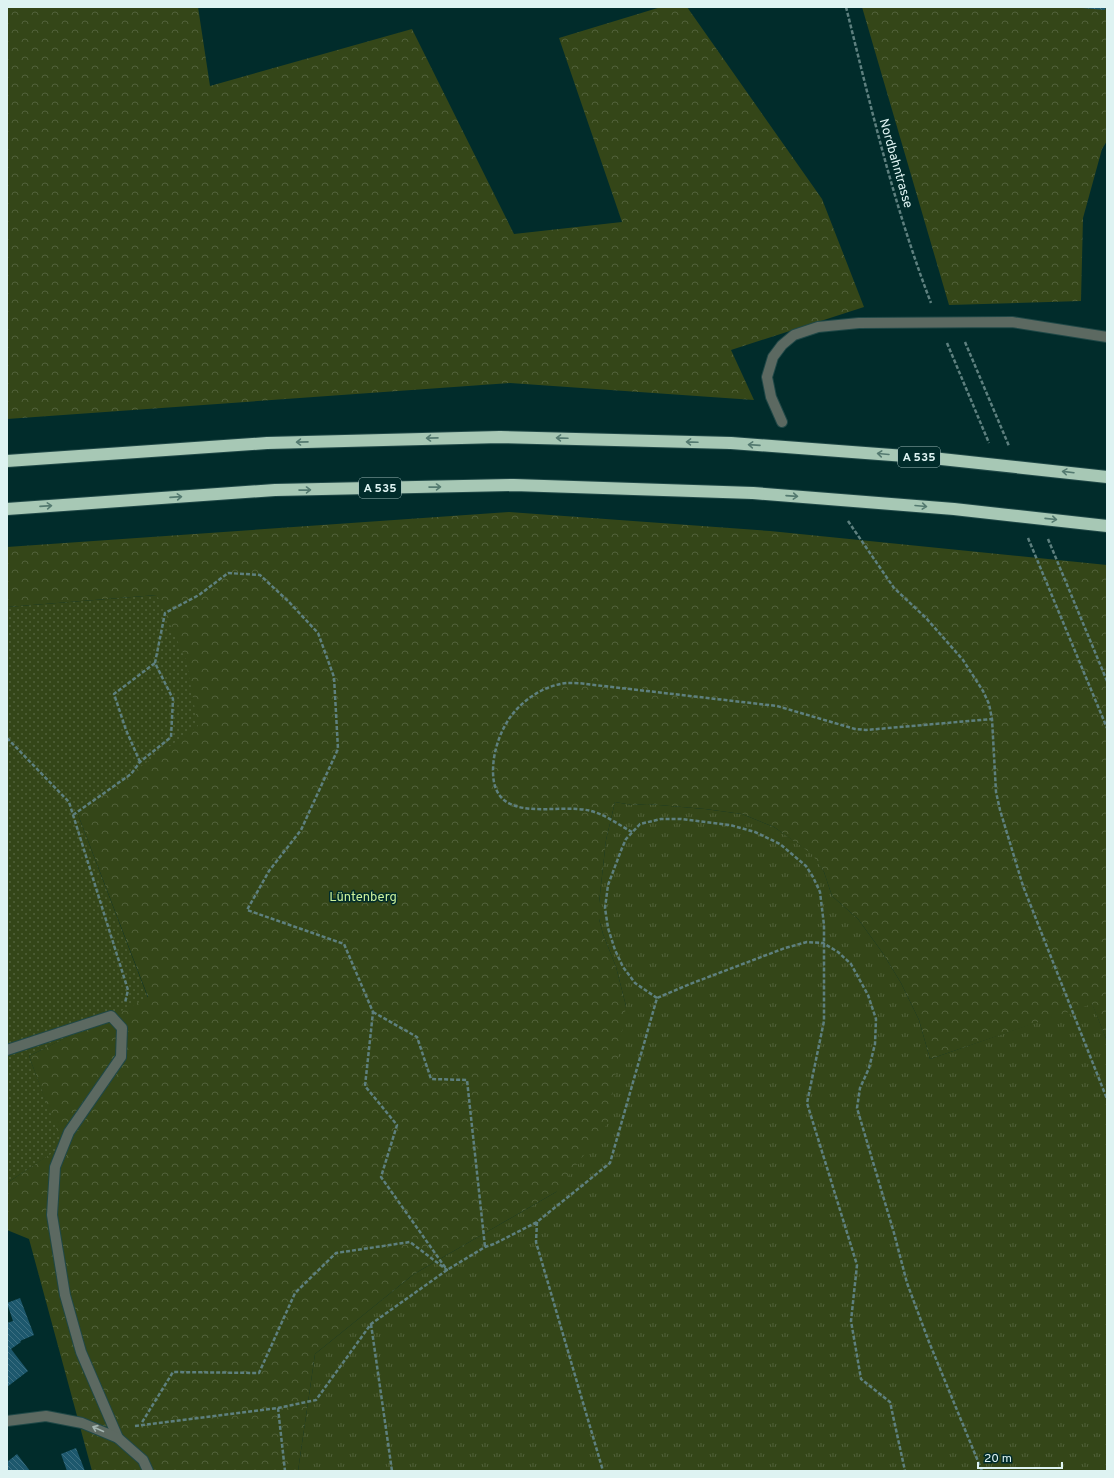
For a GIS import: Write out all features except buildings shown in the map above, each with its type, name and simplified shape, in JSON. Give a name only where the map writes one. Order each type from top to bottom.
[{"type":"highway","name":"A 535","points":[[7,461],[267,443],[500,437],[731,443],[932,458],[1107,477]]},
{"type":"highway","name":"A 535","points":[[7,509],[275,490],[498,485],[753,493],[954,509],[1107,526]]},
{"type":"street","points":[[782,422],[771,397],[767,377],[773,357],[782,345],[794,335],[818,327],[859,323],[1012,322],[1107,337]]},
{"type":"street","points":[[7,1050],[111,1016],[122,1028],[121,1057],[69,1132],[55,1167],[52,1215],[65,1296],[81,1352],[118,1438]]},
{"type":"street","points":[[7,1420],[46,1416],[82,1422],[118,1438],[142,1460],[148,1471]]},
{"type":"path","name":"Nordbahntrasse","points":[[846,7],[885,162],[918,269],[938,322]]},
{"type":"path","points":[[846,518],[894,588],[926,618],[963,660],[984,691],[989,704],[992,719],[996,792],[1002,818],[1023,886],[1107,1099]]},
{"type":"path","points":[[73,815],[131,774],[140,762],[171,737],[173,699],[155,663],[165,613],[199,596],[228,572],[260,576],[289,602],[318,633],[334,678],[338,749],[301,830],[269,871],[247,910],[344,944],[373,1012],[365,1086],[397,1125],[381,1177],[447,1270]]},
{"type":"path","points":[[140,762],[126,730],[114,694],[155,663]]},
{"type":"path","points":[[632,832],[592,812],[582,810],[523,808],[512,805],[503,799],[496,790],[493,778],[493,766],[500,736],[506,723],[517,708],[532,696],[553,686],[566,683],[579,683],[777,706],[855,729],[873,729],[992,719]]},
{"type":"path","points":[[7,738],[69,802],[128,990],[124,1009],[111,1016]]},
{"type":"path","points":[[657,998],[635,983],[623,967],[615,950],[608,928],[605,908],[608,885],[622,848],[626,839],[640,824],[661,819],[681,819],[730,825],[755,832],[780,844],[806,866],[820,892],[824,925],[824,1021],[807,1103],[857,1265],[851,1321],[861,1379],[890,1402],[905,1471]]},
{"type":"path","points":[[657,998],[785,948],[807,942],[823,943],[838,952],[851,964],[868,995],[876,1019],[875,1044],[869,1068],[860,1088],[856,1108],[908,1283],[929,1342],[982,1471]]},
{"type":"path","points":[[118,1438],[127,1428],[141,1424],[278,1408],[316,1400],[371,1324],[447,1270],[484,1248],[537,1222],[610,1163],[657,998]]},
{"type":"path","points":[[373,1012],[417,1037],[431,1079],[467,1080],[484,1248]]},
{"type":"path","points":[[537,1222],[536,1242],[603,1471]]},
{"type":"path","points":[[141,1424],[173,1372],[259,1373],[295,1293],[336,1253],[410,1242],[447,1270]]},
{"type":"path","points":[[371,1324],[392,1471]]},
{"type":"path","points":[[278,1408],[285,1471]]},
{"type":"green space","points":[[7,7],[198,7],[210,86],[412,29],[514,234],[622,222],[559,38],[661,7],[687,7],[822,199],[864,307],[731,350],[754,400],[510,383],[7,419]]},
{"type":"green space","points":[[862,7],[1107,7],[1107,141],[1102,149],[1083,218],[1081,301],[949,305]]},
{"type":"green space","name":"Lüntenberg","points":[[509,512],[770,531],[1107,565],[1107,1041],[1092,1004],[930,1059],[919,1020],[901,983],[882,952],[858,919],[832,896],[824,872],[812,854],[774,827],[742,814],[705,809],[647,804],[632,805],[615,802],[606,840],[599,903],[599,919],[603,934],[616,967],[626,1006],[608,1123],[556,1192],[414,1274],[315,1354],[298,1471],[92,1471],[29,1239],[7,1230],[7,1183],[62,1146],[29,1056],[148,997],[77,812],[157,595],[7,607],[7,547]]},
{"type":"green space","points":[[157,595],[186,660],[198,726],[77,812],[148,998],[29,1056],[63,1146],[7,1183],[7,607]]},
{"type":"green space","points":[[615,802],[632,805],[647,804],[705,809],[742,814],[774,827],[813,854],[824,872],[832,896],[858,919],[882,952],[901,983],[919,1020],[930,1059],[1092,1003],[1107,1041],[1107,1471],[298,1471],[315,1354],[414,1274],[556,1192],[626,1006],[616,967],[603,934],[599,919],[599,903],[606,840]]}]
